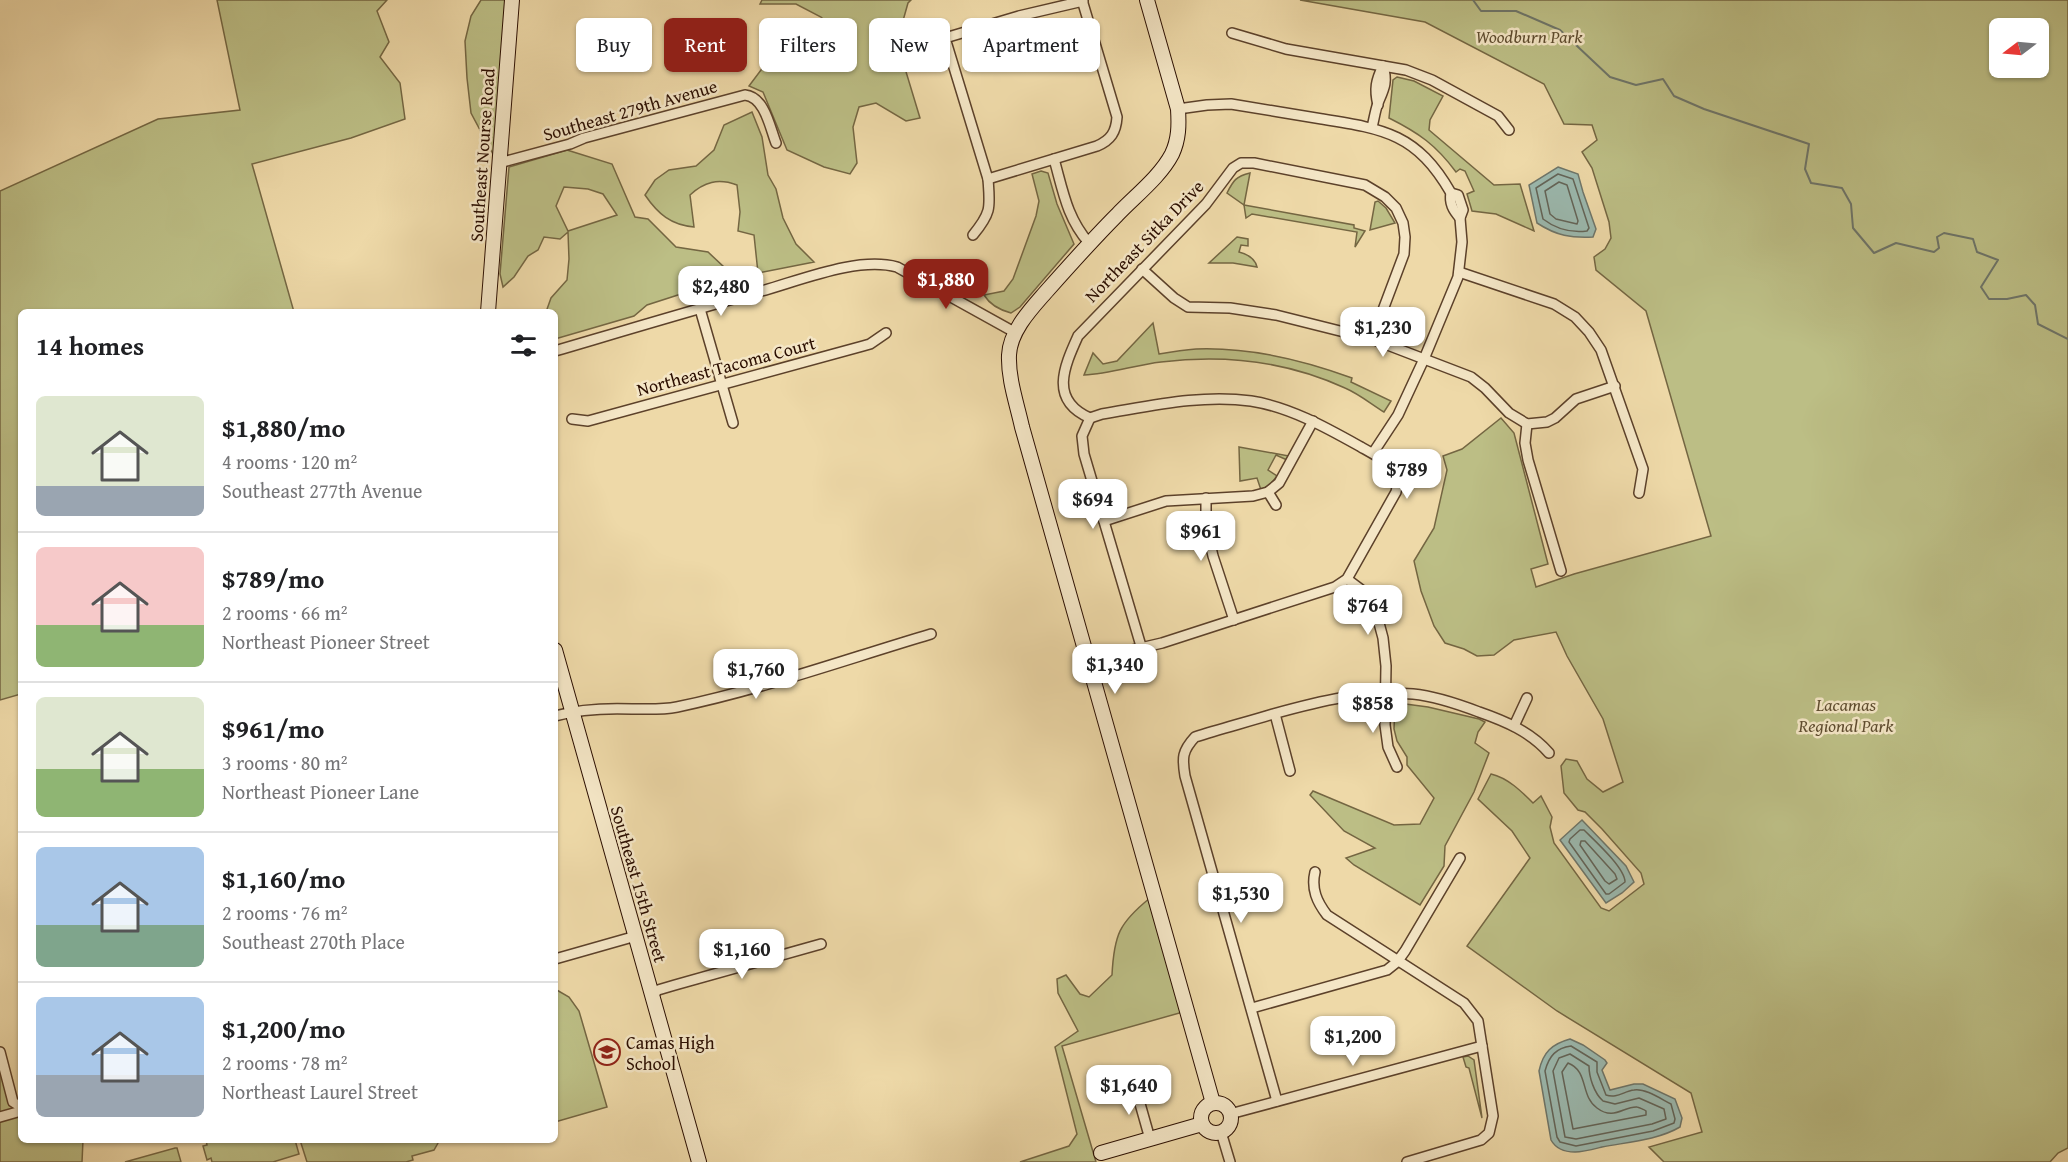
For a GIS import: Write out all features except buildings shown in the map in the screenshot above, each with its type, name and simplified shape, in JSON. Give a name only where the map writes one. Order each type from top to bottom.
[{"type":"street","name":"Southeast Nourse Road","points":[[488,309],[512,0]]},
{"type":"street","points":[[1148,0],[1178,109],[1178,133],[1171,155],[1159,172],[1089,243],[1026,316],[1016,333],[1009,354],[1012,386],[1213,1103]]},
{"type":"street","points":[[974,235],[986,220],[990,203],[988,179],[945,38],[1019,16],[1083,1],[1117,117],[1113,135],[1106,142],[988,179]]},
{"type":"street","points":[[1232,33],[1286,49],[1406,70],[1432,80],[1498,116],[1509,130]]},
{"type":"street","points":[[1372,128],[1378,105],[1374,91],[1383,66]]},
{"type":"street","name":"Southeast 279th Avenue","points":[[499,163],[745,95],[751,96],[762,106],[776,143]]},
{"type":"street","points":[[1178,109],[1231,104],[1372,128],[1404,141],[1425,156],[1442,176],[1451,193],[1458,195],[1462,203],[1459,272],[1424,359],[1398,415],[1373,453]]},
{"type":"street","points":[[1054,159],[1069,214],[1076,229],[1089,243]]},
{"type":"street","name":"Northeast Sitka Drive","points":[[1090,418],[1074,409],[1064,392],[1066,364],[1078,336],[1206,204],[1233,168],[1241,163],[1254,163],[1365,185],[1385,197],[1396,208],[1406,237],[1404,254],[1372,339]]},
{"type":"street","points":[[558,350],[852,266],[870,263],[897,267],[1016,333]]},
{"type":"street","points":[[1142,269],[1174,298],[1188,306],[1254,310],[1372,339],[1471,377],[1509,413],[1527,424],[1547,422],[1555,418],[1576,399],[1615,386]]},
{"type":"street","points":[[1459,272],[1554,304],[1575,317],[1601,350],[1615,386],[1642,469],[1640,493]]},
{"type":"street","points":[[700,309],[733,423]]},
{"type":"street","name":"Northeast Tacoma Court","points":[[572,419],[588,422],[870,344],[886,333]]},
{"type":"street","points":[[1089,660],[1162,642],[1322,593],[1347,579],[1396,492],[1398,485],[1390,465],[1373,453],[1313,421],[1253,402],[1197,399],[1102,414],[1090,418],[1084,429],[1083,447],[1141,646]]},
{"type":"street","points":[[1104,521],[1166,501],[1253,496],[1268,492],[1279,483],[1313,421]]},
{"type":"street","points":[[1527,424],[1525,443],[1528,460],[1561,571]]},
{"type":"street","points":[[1268,492],[1276,505]]},
{"type":"street","points":[[1206,498],[1206,526],[1213,556],[1234,620]]},
{"type":"street","points":[[1347,579],[1363,591],[1375,608],[1383,638],[1385,725],[1388,747],[1397,767]]},
{"type":"street","points":[[558,715],[605,709],[649,710],[675,707],[737,692],[931,634]]},
{"type":"street","name":"Southeast 15th Street","points":[[558,661],[699,1162]]},
{"type":"street","points":[[1276,1101],[1252,1008],[1185,776],[1183,764],[1185,748],[1195,738],[1336,697],[1414,694],[1455,703],[1514,726],[1538,740],[1549,753]]},
{"type":"street","points":[[1514,726],[1527,698]]},
{"type":"street","points":[[1275,714],[1290,771]]},
{"type":"street","points":[[1252,1008],[1380,973],[1397,962],[1460,858]]},
{"type":"street","points":[[1315,872],[1313,880],[1315,893],[1319,905],[1327,915],[1464,1003],[1478,1021],[1493,1116],[1490,1133],[1481,1140],[1407,1162]]},
{"type":"street","points":[[558,958],[636,936]]},
{"type":"street","points":[[652,995],[658,990],[821,944]]},
{"type":"street","points":[[1230,1114],[1482,1046]]},
{"type":"street","points":[[0,1052],[13,1102],[18,1106]]},
{"type":"street","points":[[1135,1086],[1150,1139]]},
{"type":"street","points":[[1213,1103],[1226,1106],[1230,1114],[1230,1123],[1221,1132],[1210,1132],[1202,1124],[1203,1111],[1213,1103]]},
{"type":"street","points":[[0,1117],[18,1110]]},
{"type":"street","points":[[1101,1153],[1202,1124]]},
{"type":"street","points":[[1221,1132],[1230,1162]]},
{"type":"green space","points":[[217,0],[387,0],[377,11],[389,42],[380,57],[400,83],[405,119],[351,138],[252,164],[293,309],[18,309],[18,695],[0,700],[0,191],[158,119],[240,110]]},
{"type":"green space","points":[[481,0],[507,0],[495,158],[471,113],[467,78],[465,41],[471,16]]},
{"type":"green space","points":[[762,0],[911,0],[904,18],[869,18],[869,72],[906,72],[920,118],[906,121],[876,103],[859,107],[853,127],[857,163],[850,174],[824,167],[787,150],[763,92],[749,86],[760,72],[857,72],[857,18],[822,18],[796,4],[760,4]]},
{"type":"green space","name":"Lacamas Regional Park","points":[[1300,0],[2068,0],[2068,1148],[2058,1153],[2050,1162],[1664,1162],[1649,1147],[1702,1132],[1691,1093],[1557,1011],[1467,946],[1530,858],[1512,831],[1478,799],[1491,774],[1509,782],[1533,803],[1541,796],[1552,817],[1550,827],[1554,843],[1601,908],[1609,911],[1644,884],[1641,873],[1602,829],[1585,812],[1578,810],[1564,793],[1561,766],[1566,759],[1577,761],[1587,779],[1603,792],[1623,782],[1603,719],[1556,632],[1514,640],[1494,655],[1477,656],[1445,643],[1434,626],[1421,591],[1414,561],[1434,528],[1447,470],[1443,456],[1462,449],[1501,418],[1514,433],[1548,564],[1531,569],[1536,587],[1574,574],[1711,536],[1646,311],[1596,270],[1594,257],[1605,249],[1611,238],[1609,222],[1592,168],[1582,152],[1597,140],[1592,125],[1564,124],[1544,84],[1425,22]]},
{"type":"green space","points":[[1397,77],[1414,81],[1443,96],[1430,120],[1429,130],[1494,185],[1520,184],[1534,231],[1496,214],[1472,211],[1467,194],[1474,191],[1465,171],[1460,169],[1456,172],[1426,140],[1389,118],[1393,80]]},
{"type":"green space","points":[[752,112],[762,137],[768,175],[776,189],[783,218],[796,244],[814,262],[758,273],[754,235],[738,231],[740,212],[737,185],[712,182],[690,195],[694,227],[672,221],[655,208],[645,195],[655,180],[669,170],[696,166],[714,150],[724,125]]},
{"type":"green space","points":[[567,150],[612,164],[635,217],[648,219],[676,247],[708,252],[725,268],[702,284],[681,294],[647,305],[634,316],[558,338],[558,309],[547,309],[551,298],[567,280],[568,232],[560,239],[544,237],[538,250],[528,256],[514,277],[503,287],[500,274],[509,167]],"holes":[[[564,187],[588,189],[603,194],[617,215],[568,231],[556,206]]]},
{"type":"green space","points":[[1041,171],[1048,173],[1057,204],[1074,244],[1020,307],[1011,313],[996,307],[984,295],[1004,291],[1013,279],[1036,216],[1039,201],[1032,174]]},
{"type":"green space","points":[[1250,173],[1244,205],[1227,193],[1236,180]]},
{"type":"green space","points":[[1378,201],[1386,208],[1395,223],[1370,230],[1375,202]]},
{"type":"green space","points":[[1244,205],[1354,225],[1354,228],[1365,231],[1355,247],[1357,232],[1252,214],[1246,218]]},
{"type":"green space","points":[[1237,237],[1248,239],[1248,246],[1241,245],[1239,252],[1250,257],[1257,267],[1233,263],[1209,263]]},
{"type":"green space","points":[[1153,323],[1159,354],[1216,349],[1276,356],[1352,378],[1351,382],[1391,401],[1384,412],[1350,390],[1300,371],[1232,360],[1161,362],[1084,375],[1093,353],[1103,364],[1117,361]]},
{"type":"green space","points":[[1239,447],[1289,456],[1287,460],[1276,455],[1268,470],[1277,476],[1270,485],[1261,490],[1257,478],[1240,481]]},
{"type":"green space","points":[[1398,703],[1428,707],[1485,722],[1478,732],[1475,743],[1489,753],[1474,792],[1445,846],[1444,866],[1420,905],[1346,858],[1375,848],[1344,831],[1310,795],[1313,791],[1394,825],[1420,824],[1434,798],[1407,765],[1407,757],[1397,741],[1394,729],[1395,705]]},
{"type":"green space","points":[[1150,898],[1183,1012],[1062,1046],[1096,1162],[1020,1162],[1069,1146],[1077,1134],[1055,1047],[1078,1031],[1058,993],[1057,979],[1066,975],[1080,994],[1089,997],[1112,975],[1114,950],[1120,931],[1131,915]]},
{"type":"green space","points":[[558,991],[569,997],[579,1011],[607,1107],[558,1121]]},
{"type":"green space","points":[[1468,1056],[1474,1060],[1482,1118],[1469,1068],[1466,1067],[1463,1057]]},
{"type":"green space","points":[[0,1064],[10,1101],[16,1113],[0,1117]]},
{"type":"green space","points":[[18,1116],[18,1143],[83,1143],[82,1162],[0,1162],[0,1121]]},
{"type":"green space","points":[[207,1143],[296,1143],[299,1154],[273,1162],[212,1162],[211,1158],[207,1160],[203,1146]]},
{"type":"green space","points":[[301,1143],[438,1143],[434,1150],[412,1156],[413,1160],[406,1162],[307,1162]]},
{"type":"green space","points":[[175,1148],[177,1148],[181,1162],[125,1162]]},
{"type":"water","points":[[1558,167],[1578,174],[1596,229],[1593,237],[1564,235],[1537,223],[1529,185]]},
{"type":"water","points":[[1582,820],[1626,866],[1634,882],[1606,903],[1560,840]]},
{"type":"water","points":[[1570,1039],[1605,1060],[1607,1063],[1602,1070],[1610,1090],[1643,1084],[1675,1099],[1682,1118],[1680,1127],[1653,1138],[1585,1151],[1571,1152],[1558,1148],[1551,1140],[1539,1071],[1549,1050],[1558,1043]]},
{"type":"waterway","points":[[1473,0],[1481,11],[1516,11],[1560,30],[1610,77],[1636,85],[1663,79],[1674,96],[1704,109],[1809,144],[1805,169],[1811,183],[1842,188],[1851,204],[1853,228],[1874,253],[1896,243],[1934,252],[1939,248],[1937,237],[1944,233],[1973,239],[1977,252],[1998,260],[1981,287],[1989,299],[2007,299],[2026,295],[2035,305],[2038,324],[2068,339]]},
{"type":"place","name":"Camas High School","points":[[607,1052]]},
{"type":"park label","name":"Woodburn Park","points":[[1529,36]]}]
